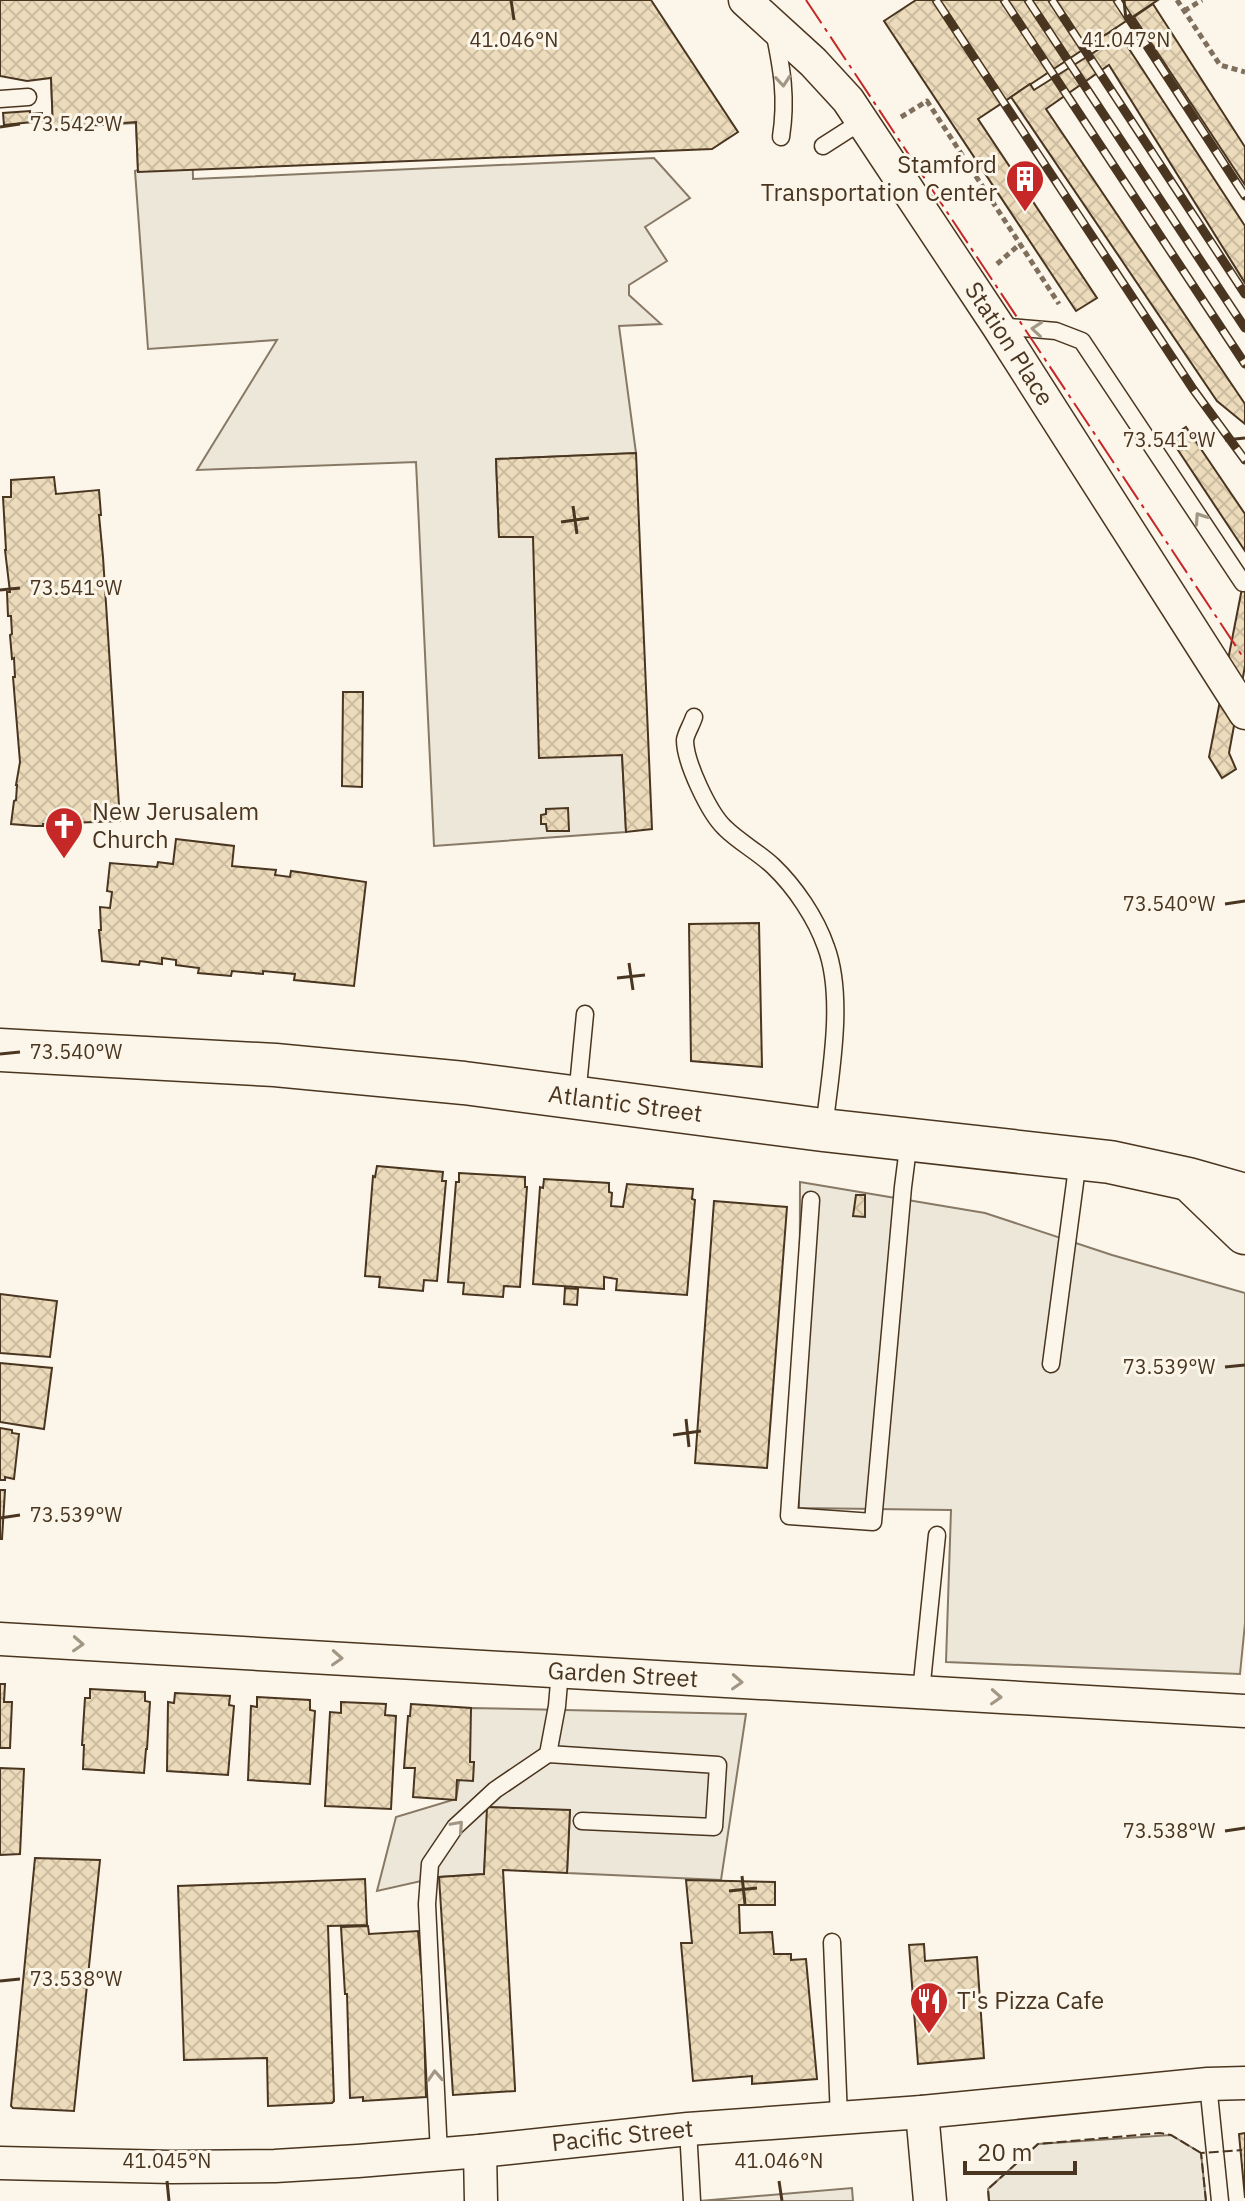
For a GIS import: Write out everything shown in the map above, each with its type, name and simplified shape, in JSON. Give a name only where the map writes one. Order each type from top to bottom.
[{"type":"street","name":"Station Place","points":[[745,0],[813,62],[848,100],[877,122],[998,326],[1245,713]]},
{"type":"street","name":"Atlantic Street","points":[[0,1050],[275,1065],[577,1097],[823,1130],[1110,1162],[1245,1195]]},
{"type":"street","points":[[1188,1179],[1245,1233]]},
{"type":"street","name":"Garden Street","points":[[0,1639],[1245,1711]]},
{"type":"street","name":"Pacific Street","points":[[0,2163],[172,2167],[358,2161],[688,2129],[1245,2083]]},
{"type":"street","points":[[922,2112],[930,2201]]},
{"type":"street","points":[[480,2151],[481,2201]]},
{"type":"lane","points":[[773,26],[785,107],[781,137]]},
{"type":"lane","points":[[0,99],[28,97]]},
{"type":"lane","points":[[823,146],[877,122]]},
{"type":"lane","points":[[998,326],[1056,331],[1082,341],[1243,583]]},
{"type":"lane","points":[[694,717],[685,739],[695,780],[722,826],[772,865],[792,888],[816,924],[826,946],[832,968],[835,1002],[823,1130]]},
{"type":"lane","points":[[577,1097],[585,1014]]},
{"type":"lane","points":[[811,1200],[789,1516],[873,1522],[901,1202],[910,1139]]},
{"type":"lane","points":[[1051,1364],[1078,1158]]},
{"type":"lane","points":[[921,1692],[937,1535]]},
{"type":"lane","points":[[548,1754],[560,1671]]},
{"type":"lane","points":[[439,2154],[427,1904],[430,1864],[455,1827],[495,1790],[548,1754],[718,1765],[714,1827],[582,1821]]},
{"type":"lane","points":[[832,1942],[839,2118]]},
{"type":"lane","points":[[1208,2084],[1220,2201]]},
{"type":"lane","points":[[688,2129],[692,2201]]},
{"type":"path","points":[[1177,0],[1220,65],[1245,72]]},
{"type":"path","points":[[1184,11],[1202,0]]},
{"type":"path","points":[[877,122],[927,101],[1064,312]]},
{"type":"path","points":[[991,269],[1020,244]]},
{"type":"shaded area","points":[[190,0],[193,179],[654,158],[690,198],[645,227],[667,261],[629,285],[629,295],[661,324],[619,326],[636,453],[496,459],[499,537],[533,537],[622,755],[626,832],[434,846],[416,462],[197,470],[277,340],[148,349],[135,171],[138,170],[136,123],[53,128],[51,78]]},
{"type":"shaded area","points":[[800,1182],[985,1213],[1112,1255],[1245,1293],[1245,1623],[1240,1674],[946,1662],[951,1510],[799,1508]]},
{"type":"shaded area","points":[[471,1708],[746,1714],[721,1880],[567,1873],[570,1811],[488,1807],[484,1874],[439,1877],[377,1891],[396,1817],[456,1799]]},
{"type":"shaded area","points":[[1171,2135],[1201,2153],[1206,2201],[989,2201],[988,2189],[1038,2144]]},
{"type":"shaded area","points":[[852,2188],[853,2201],[699,2201]]},
{"type":"building","points":[[0,0],[651,0],[738,132],[712,149],[138,172],[136,122],[53,128],[51,78],[27,81],[0,76]]},
{"type":"building","name":"Stamford Transportation Center","points":[[916,0],[1158,0],[978,119],[1097,298],[1076,311],[884,21]]},
{"type":"building","points":[[1153,4],[1245,147],[1245,185],[1134,17]]},
{"type":"building","points":[[1116,29],[1245,226],[1245,283],[1109,65],[1046,109],[1245,404],[1245,424],[1217,401],[1011,97],[1030,84],[1034,90],[1104,46],[1098,39]]},
{"type":"building","points":[[30,111],[30,114],[42,113],[42,121],[4,125],[3,113]]},
{"type":"building","points":[[1186,427],[1245,514],[1245,551],[1170,438]]},
{"type":"building","points":[[636,453],[652,829],[626,832],[622,755],[539,758],[533,537],[499,537],[496,459]]},
{"type":"building","points":[[54,477],[56,494],[99,490],[120,821],[43,826],[11,824],[20,762],[11,616],[8,616],[7,592],[10,592],[3,497],[11,497],[11,480]]},
{"type":"building","points":[[1245,573],[1245,666],[1229,753],[1236,769],[1222,778],[1209,757]]},
{"type":"building","points":[[343,692],[363,692],[362,787],[342,786]]},
{"type":"building","points":[[568,808],[569,831],[547,831],[546,824],[541,824],[541,815],[546,814],[546,809]]},
{"type":"building","points":[[176,839],[234,846],[232,866],[276,870],[275,875],[290,877],[291,871],[366,882],[354,986],[294,980],[295,974],[263,971],[263,974],[232,971],[231,976],[198,973],[199,968],[176,965],[176,960],[162,958],[162,964],[102,961],[100,907],[110,908],[112,892],[107,891],[110,863],[157,867],[158,862],[173,864]]},
{"type":"building","points":[[759,923],[762,1067],[691,1061],[689,924]]},
{"type":"building","points":[[377,1166],[443,1172],[442,1181],[446,1181],[437,1281],[424,1280],[423,1291],[379,1287],[380,1277],[365,1276],[373,1176]]},
{"type":"building","points":[[459,1173],[525,1177],[527,1187],[520,1287],[504,1286],[503,1297],[463,1294],[464,1283],[448,1282]]},
{"type":"building","points":[[544,1179],[609,1183],[611,1206],[623,1207],[627,1184],[693,1189],[692,1199],[695,1200],[687,1295],[616,1290],[617,1279],[604,1277],[604,1289],[533,1284],[540,1187],[543,1188]]},
{"type":"building","points":[[856,1195],[865,1195],[865,1217],[853,1216]]},
{"type":"building","points":[[714,1201],[787,1207],[767,1468],[695,1463]]},
{"type":"building","points":[[565,1288],[578,1289],[577,1305],[564,1304]]},
{"type":"building","points":[[0,1294],[57,1301],[50,1357],[0,1353]]},
{"type":"building","points":[[0,1363],[52,1368],[44,1429],[0,1422]]},
{"type":"building","points":[[0,1428],[19,1434],[14,1479],[5,1477],[5,1480],[0,1480]]},
{"type":"building","points":[[0,1490],[5,1490],[2,1539],[0,1539]]},
{"type":"building","points":[[0,1684],[5,1684],[4,1702],[12,1702],[10,1748],[0,1748]]},
{"type":"building","points":[[90,1689],[145,1692],[145,1701],[150,1702],[144,1773],[83,1769],[85,1698],[90,1698]]},
{"type":"building","points":[[175,1693],[230,1696],[229,1705],[234,1706],[228,1775],[167,1771],[168,1702],[174,1703]]},
{"type":"building","points":[[257,1697],[310,1700],[310,1710],[315,1711],[310,1784],[248,1780],[251,1706],[257,1707]]},
{"type":"building","points":[[341,1702],[386,1704],[385,1715],[396,1716],[391,1809],[325,1806],[330,1712],[341,1713]]},
{"type":"building","points":[[411,1704],[471,1708],[470,1762],[474,1762],[473,1781],[457,1780],[456,1800],[413,1797],[415,1768],[404,1768]]},
{"type":"building","points":[[0,1768],[24,1769],[20,1854],[0,1855]]},
{"type":"building","points":[[487,1807],[570,1810],[567,1873],[503,1870],[515,2091],[453,2095],[439,1877],[484,1874]]},
{"type":"building","points":[[35,1858],[100,1860],[74,2111],[11,2106]]},
{"type":"building","points":[[365,1879],[367,1925],[328,1926],[332,2103],[268,2106],[267,2058],[184,2060],[178,1886]]},
{"type":"building","points":[[686,1880],[775,1882],[775,1905],[739,1905],[740,1933],[772,1932],[774,1954],[791,1954],[791,1960],[806,1959],[817,2079],[752,2084],[752,2076],[693,2081],[681,1943],[692,1943]]},
{"type":"building","points":[[368,1926],[369,1934],[418,1931],[426,2097],[363,2101],[363,2097],[350,2098],[347,1994],[341,1927]]},
{"type":"building","points":[[924,1944],[925,1961],[977,1957],[984,2058],[918,2064],[909,1945]]},
{"type":"building","points":[[1245,2133],[1245,2198],[1239,2134]]},
{"type":"railway","points":[[936,0],[1193,389],[1245,460]]},
{"type":"railway","points":[[1004,0],[1245,364]]},
{"type":"railway","points":[[1028,0],[1245,328]]},
{"type":"railway","points":[[1052,0],[1245,294]]},
{"type":"railway","points":[[1117,0],[1245,196]]},
{"type":"fence","points":[[989,2201],[988,2189],[1038,2144],[1160,2133],[1171,2135],[1201,2153]]},
{"type":"fence","points":[[1206,2201],[1201,2153],[1242,2150]]},
{"type":"power","points":[[806,0],[1245,660]]},
{"type":"place","name":"Stamford Transportation Center","points":[[1025,213]]},
{"type":"place","name":"New Jerusalem Church","points":[[64,860]]},
{"type":"place","name":"T's Pizza Cafe","points":[[929,2035]]}]
